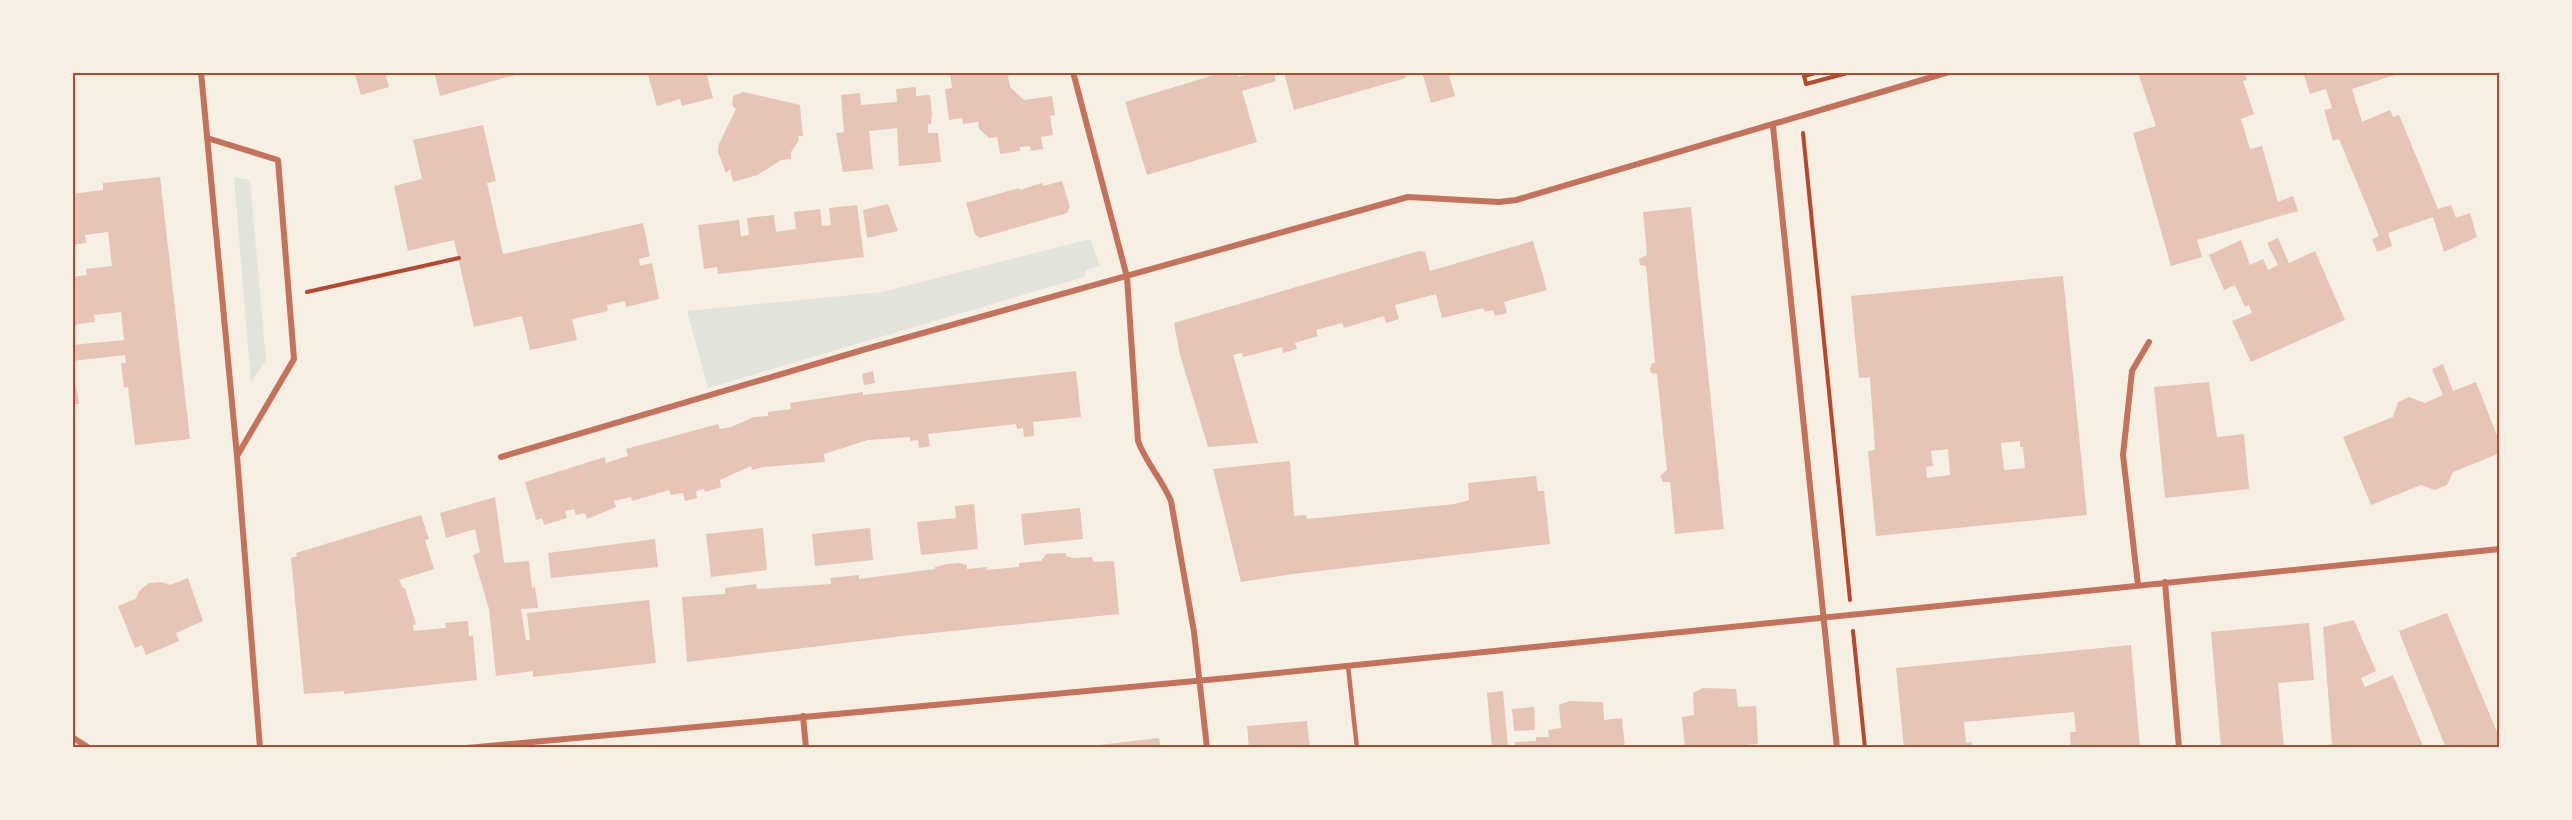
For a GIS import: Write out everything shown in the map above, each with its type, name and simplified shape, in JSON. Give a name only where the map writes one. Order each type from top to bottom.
[{"type":"street","points":[[201,72],[237,456],[260,748]]},
{"type":"street","points":[[1073,72],[1127,277],[1138,441],[1144,458],[1164,482],[1171,501],[1200,681],[1207,748]]},
{"type":"street","points":[[501,457],[866,349],[1408,196],[1478,202],[1516,200],[1773,126],[1949,72]]},
{"type":"street","points":[[1773,126],[1837,748]]},
{"type":"street","points":[[207,138],[278,160],[294,358],[237,456]]},
{"type":"street","points":[[2138,585],[2123,455],[2132,371],[2150,342]]},
{"type":"street","points":[[467,748],[530,745],[803,717],[1200,681],[2500,549]]},
{"type":"street","points":[[2165,582],[2179,748]]},
{"type":"street","points":[[803,717],[806,748]]},
{"type":"street","points":[[72,736],[89,748]]},
{"type":"lane","points":[[1348,666],[1357,748]]},
{"type":"path","points":[[1819,72],[1804,76],[1806,84],[1851,72]]},
{"type":"path","points":[[1801,117],[1846,563]]},
{"type":"path","points":[[307,292],[459,258]]},
{"type":"path","points":[[1856,665],[1864,748]]},
{"type":"shaded area","points":[[234,177],[250,180],[266,360],[251,382]]},
{"type":"shaded area","points":[[1090,239],[1100,266],[1086,270],[1084,277],[708,388],[687,311],[882,292]]},
{"type":"building","points":[[354,72],[385,72],[389,87],[361,95]]},
{"type":"building","points":[[434,72],[522,72],[522,73],[440,96]]},
{"type":"building","points":[[647,72],[706,72],[713,98],[682,106],[680,99],[657,106]]},
{"type":"building","points":[[950,72],[1007,72],[1010,87],[1024,100],[1052,96],[1055,115],[1050,116],[1053,135],[1041,137],[1043,149],[1031,151],[1030,146],[1020,147],[1020,151],[1000,154],[997,137],[989,138],[979,129],[978,122],[963,124],[962,118],[949,120],[945,89],[952,88]]},
{"type":"building","points":[[1224,72],[1236,72],[1238,77],[1247,75],[1246,72],[1273,72],[1276,81],[1242,91],[1257,142],[1147,175],[1125,102]]},
{"type":"building","points":[[1284,72],[1404,72],[1406,78],[1294,110]]},
{"type":"building","points":[[1422,72],[1448,72],[1455,96],[1431,103]]},
{"type":"building","points":[[2146,72],[2244,72],[2247,80],[2243,81],[2254,114],[2241,119],[2250,149],[2262,146],[2278,202],[2293,196],[2298,211],[2197,240],[2202,257],[2171,266],[2133,133],[2156,126],[2139,74]]},
{"type":"building","points":[[2303,72],[2404,72],[2352,89],[2362,122],[2390,110],[2393,117],[2399,115],[2438,209],[2451,205],[2456,218],[2470,213],[2477,237],[2444,252],[2433,217],[2388,233],[2392,246],[2377,252],[2372,239],[2379,236],[2339,139],[2333,141],[2324,110],[2332,108],[2326,89],[2310,94]]},
{"type":"building","points":[[916,87],[916,96],[930,95],[932,113],[928,133],[938,133],[941,162],[899,166],[897,128],[869,131],[873,169],[843,172],[836,133],[844,132],[841,95],[860,93],[861,105],[897,102],[896,89]]},
{"type":"building","points":[[743,92],[800,105],[803,136],[798,136],[799,140],[791,152],[791,159],[781,160],[757,175],[733,182],[730,169],[726,173],[718,152],[719,144],[736,109],[732,105],[733,96]]},
{"type":"building","points":[[483,125],[496,181],[487,183],[503,254],[643,223],[650,256],[639,259],[640,266],[652,263],[659,299],[626,307],[625,301],[607,305],[608,311],[572,319],[577,340],[530,350],[522,316],[474,327],[454,240],[408,251],[394,186],[422,179],[413,140]]},
{"type":"building","points":[[160,177],[190,439],[135,445],[128,387],[124,388],[121,363],[126,363],[125,355],[72,361],[72,345],[124,340],[121,312],[94,315],[95,322],[72,325],[72,277],[87,275],[86,269],[112,266],[108,232],[85,235],[86,243],[72,245],[72,194],[103,190],[103,183]]},
{"type":"building","points":[[1062,181],[1070,207],[1067,213],[980,238],[975,234],[966,203],[1019,188],[1020,190],[1042,183],[1043,186]]},
{"type":"building","points":[[888,204],[898,231],[867,238],[863,210]]},
{"type":"building","points":[[857,205],[864,257],[718,274],[717,267],[704,269],[698,225],[739,220],[741,236],[749,235],[747,218],[774,215],[776,232],[796,229],[794,212],[820,209],[822,226],[831,225],[829,208]]},
{"type":"building","points":[[1691,207],[1724,529],[1675,534],[1670,482],[1663,482],[1660,476],[1667,470],[1657,374],[1651,373],[1650,369],[1652,363],[1655,363],[1646,266],[1640,265],[1639,259],[1647,255],[1643,212]]},
{"type":"building","points":[[2278,238],[2289,263],[2315,251],[2345,320],[2251,362],[2232,321],[2252,313],[2249,305],[2245,307],[2235,285],[2224,290],[2209,255],[2241,240],[2250,265],[2263,259],[2268,270],[2278,265],[2267,243]]},
{"type":"building","points":[[1533,241],[1547,290],[1504,302],[1507,313],[1495,316],[1493,310],[1485,312],[1483,308],[1442,318],[1436,294],[1395,305],[1399,319],[1386,323],[1384,316],[1344,328],[1342,323],[1316,330],[1318,336],[1295,343],[1297,349],[1283,353],[1282,347],[1243,357],[1242,353],[1233,355],[1258,443],[1208,447],[1180,355],[1174,323],[1419,251],[1425,252],[1430,271]]},
{"type":"building","points":[[2063,276],[2087,515],[1876,536],[1868,451],[1875,450],[1870,377],[1859,378],[1851,296]],"holes":[[[2020,441],[2020,447],[2023,447],[2025,468],[2004,470],[2001,443]],[[1948,449],[1950,475],[1927,478],[1926,467],[1933,466],[1931,451]]]},
{"type":"building","points":[[2443,364],[2453,391],[2476,382],[2500,443],[2500,453],[2453,472],[2447,485],[2435,490],[2421,485],[2371,505],[2343,437],[2393,417],[2398,402],[2409,397],[2425,403],[2443,395],[2432,369]]},
{"type":"building","points":[[873,371],[875,383],[864,385],[862,374]]},
{"type":"building","points":[[1076,371],[1081,417],[1033,422],[1034,436],[1024,437],[1023,428],[1017,429],[1016,424],[928,434],[930,446],[919,448],[918,440],[910,441],[910,437],[868,440],[824,454],[825,462],[752,470],[751,466],[720,480],[721,487],[705,492],[704,489],[696,491],[697,498],[685,501],[683,493],[671,495],[669,490],[632,501],[631,497],[614,501],[616,507],[587,519],[585,513],[576,515],[574,509],[565,511],[567,518],[544,525],[542,518],[536,520],[525,482],[605,457],[606,463],[628,456],[626,449],[718,424],[720,429],[754,417],[768,416],[768,412],[791,409],[790,403],[863,392],[863,395]]},
{"type":"building","points":[[72,375],[77,390],[79,404],[72,404]]},
{"type":"building","points":[[2209,382],[2217,437],[2244,434],[2249,489],[2165,498],[2154,387]]},
{"type":"building","points":[[1290,461],[1294,516],[1306,515],[1307,519],[1455,504],[1469,500],[1468,483],[1536,476],[1538,491],[1544,491],[1550,544],[1241,582],[1213,469]]},
{"type":"building","points":[[495,497],[504,563],[529,561],[532,588],[535,587],[538,608],[521,609],[526,640],[530,640],[527,613],[649,600],[656,663],[533,677],[533,671],[496,676],[489,609],[473,555],[480,552],[475,529],[446,538],[440,513]]},
{"type":"building","points":[[974,504],[978,549],[921,555],[917,522],[956,518],[955,506]]},
{"type":"building","points":[[1080,508],[1083,539],[1024,545],[1021,514]]},
{"type":"building","points":[[421,515],[429,539],[425,540],[434,569],[399,580],[405,588],[416,624],[413,625],[414,631],[446,628],[445,623],[468,621],[469,636],[473,636],[477,680],[344,694],[344,691],[304,694],[291,558],[297,556],[296,553]]},
{"type":"building","points":[[763,528],[767,570],[711,577],[706,534]]},
{"type":"building","points":[[870,528],[873,560],[815,566],[812,534]]},
{"type":"building","points":[[655,539],[658,567],[551,578],[548,553]]},
{"type":"building","points":[[1066,553],[1066,556],[1073,558],[1092,557],[1093,562],[1114,561],[1119,614],[903,636],[687,662],[682,597],[725,594],[725,588],[756,584],[757,589],[831,584],[830,578],[859,575],[859,579],[935,569],[935,567],[947,564],[967,565],[967,569],[987,567],[987,570],[1019,567],[1019,563],[1041,561],[1046,554]]},
{"type":"building","points":[[188,578],[203,621],[176,633],[179,641],[146,655],[142,645],[135,648],[118,606],[136,599],[139,591],[149,583],[162,582],[170,585]]},
{"type":"building","points":[[2447,613],[2500,739],[2500,748],[2446,748],[2401,637],[2399,631]]},
{"type":"building","points":[[2354,620],[2376,671],[2361,678],[2365,687],[2393,675],[2424,748],[2309,748],[2332,744],[2323,627]]},
{"type":"building","points":[[2309,623],[2314,680],[2278,683],[2284,748],[2221,748],[2211,632]]},
{"type":"building","points":[[2131,645],[2140,748],[2071,748],[2070,732],[2076,732],[2074,712],[1964,722],[1966,743],[1972,742],[1972,748],[1904,748],[1896,668]]},
{"type":"building","points":[[1703,688],[1736,689],[1738,707],[1756,706],[1758,744],[1745,745],[1746,748],[1685,748],[1682,717],[1694,715],[1693,693]]},
{"type":"building","points":[[1503,691],[1508,748],[1492,748],[1487,693]]},
{"type":"building","points":[[1569,701],[1603,702],[1604,720],[1622,718],[1625,748],[1515,748],[1515,742],[1536,741],[1536,737],[1549,737],[1548,730],[1561,728],[1559,705]]},
{"type":"building","points":[[1534,707],[1535,730],[1514,731],[1512,709]]},
{"type":"building","points":[[1307,721],[1310,748],[1249,748],[1247,726]]},
{"type":"building","points":[[1159,738],[1161,748],[1082,748],[1082,747]]}]
